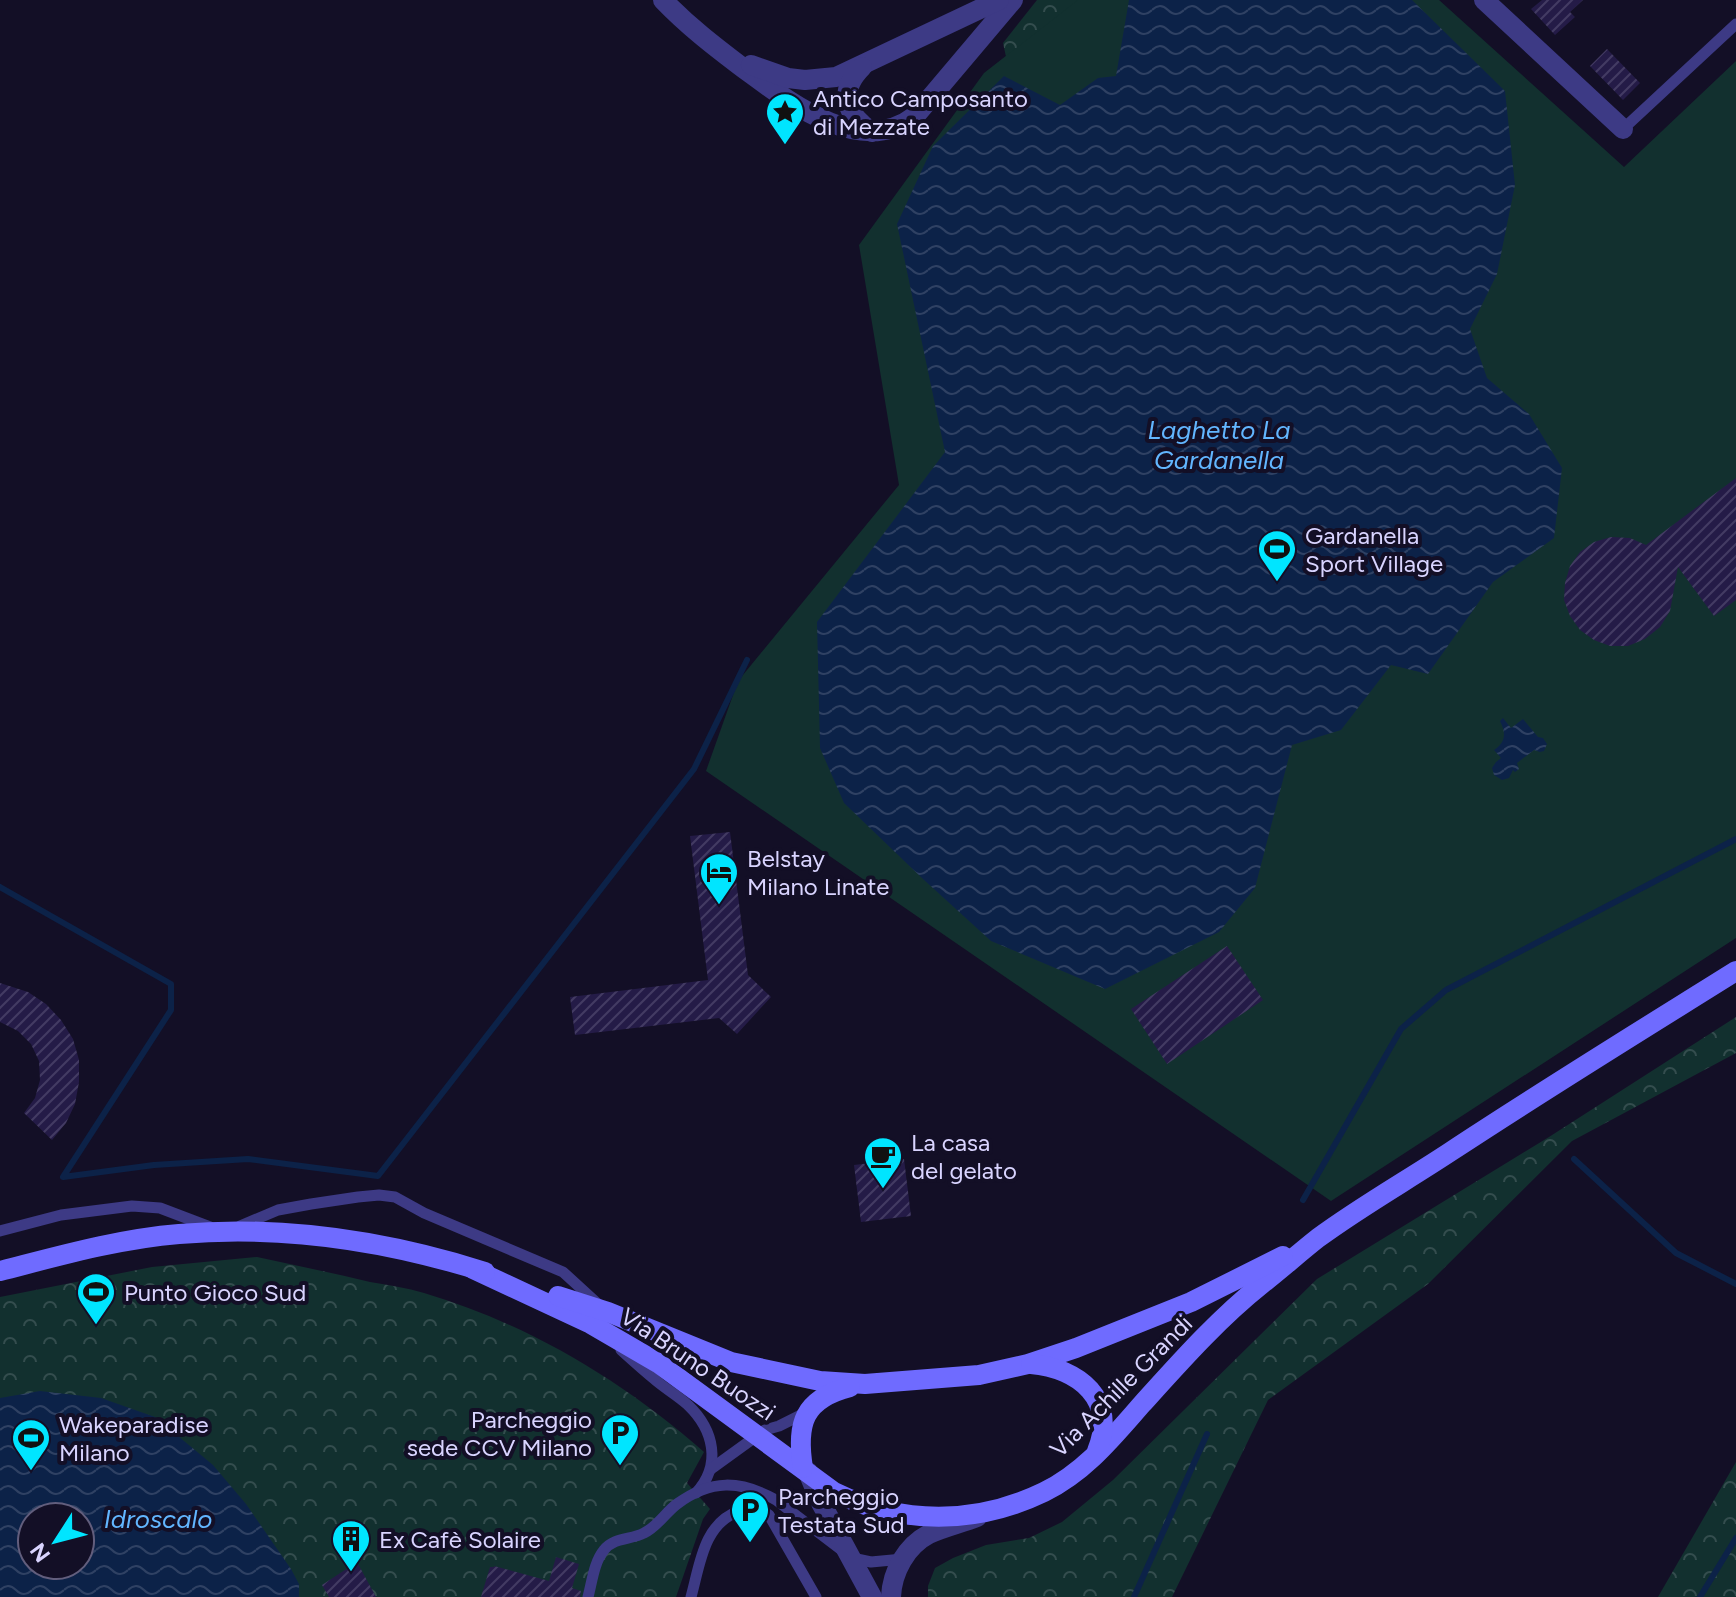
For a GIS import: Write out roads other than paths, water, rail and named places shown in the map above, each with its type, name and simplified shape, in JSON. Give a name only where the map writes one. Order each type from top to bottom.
[{"type":"main road","name":"Via Achille Grandi","points":[[805,1470],[834,1492],[892,1513],[953,1517],[1010,1506],[1044,1492],[1096,1455],[1237,1304],[1319,1238],[1519,1107],[1736,971]]},
{"type":"main road","name":"Via Bruno Buozzi","points":[[0,1271],[93,1247],[179,1234],[316,1235],[417,1252],[473,1269],[599,1318],[731,1362],[820,1381],[865,1384]]},
{"type":"main road","name":"Via Achille Grandi","points":[[865,1384],[979,1375],[1028,1364],[1191,1302],[1319,1238]]},
{"type":"main road","name":"Via Bruno Buozzi","points":[[599,1318],[805,1470]]},
{"type":"main road","points":[[1028,1364],[1056,1367],[1083,1381],[1091,1390],[1099,1402],[1102,1417],[1101,1442],[1096,1455]]},
{"type":"main road","points":[[805,1470],[799,1439],[807,1412],[833,1391],[865,1384]]},
{"type":"street","points":[[663,0],[692,30],[798,107],[831,123],[872,132],[903,126],[915,116],[1013,0]]},
{"type":"street","points":[[721,51],[773,74],[805,80],[836,77],[999,0]]},
{"type":"street","points":[[1484,0],[1623,129]]},
{"type":"street","points":[[865,64],[852,81],[847,97],[850,111],[872,132]]},
{"type":"street","points":[[805,1470],[872,1597]]},
{"type":"street","points":[[891,1597],[892,1583],[903,1559],[928,1535],[1010,1506]]},
{"type":"lane","points":[[1623,129],[1736,24]]},
{"type":"lane","name":"Via Bruno Buozzi","points":[[0,1231],[61,1215],[132,1206],[160,1208],[225,1233],[278,1210],[358,1197],[395,1197],[424,1213],[563,1272],[599,1318]]},
{"type":"lane","points":[[599,1318],[654,1379],[686,1403],[703,1425],[711,1443],[711,1469],[695,1493]]},
{"type":"lane","points":[[711,1469],[765,1430],[807,1412]]},
{"type":"lane","points":[[588,1597],[597,1563],[607,1546],[643,1534],[676,1504],[695,1493],[730,1483],[763,1493],[807,1522],[852,1558],[871,1562],[903,1559]]},
{"type":"lane","points":[[691,1597],[701,1558],[712,1532],[730,1515],[758,1508],[769,1515],[816,1597]]},
{"type":"water","name":"Laghetto La Gardanella","points":[[1129,0],[1412,0],[1505,91],[1515,185],[1497,274],[1470,329],[1487,378],[1529,414],[1562,468],[1554,538],[1493,582],[1428,674],[1391,665],[1341,730],[1292,745],[1255,888],[1219,932],[1105,989],[991,941],[844,803],[820,748],[817,622],[945,452],[897,224],[933,146],[1004,76],[1060,105],[1098,78],[1116,76]]},
{"type":"water","points":[[1503,718],[1511,728],[1523,719],[1547,744],[1544,751],[1534,750],[1517,763],[1519,769],[1513,770],[1509,778],[1502,780],[1494,775],[1492,768],[1501,758],[1494,750],[1504,737],[1500,721]]},
{"type":"water","name":"Idroscalo","points":[[40,1391],[101,1398],[155,1417],[213,1465],[246,1504],[299,1584],[299,1597],[0,1597],[0,1398]]},
{"type":"waterway","points":[[0,887],[171,984],[171,1010],[63,1177],[154,1165],[248,1159],[378,1176],[694,769],[747,660]]},
{"type":"waterway","points":[[1303,1200],[1401,1029],[1446,990],[1736,839]]},
{"type":"waterway","points":[[1574,1159],[1676,1253],[1736,1284]]},
{"type":"waterway","points":[[1134,1597],[1207,1434]]},
{"type":"waterway","points":[[1700,1597],[1736,1538]]},
{"type":"place","name":"Antico Camposanto di Mezzate","points":[[785,146]]},
{"type":"place","name":"Gardanella Sport Village","points":[[1277,583]]},
{"type":"place","name":"Belstay Milano Linate","points":[[719,906]]},
{"type":"place","name":"La casa del gelato","points":[[883,1190]]},
{"type":"place","name":"Punto Gioco Sud","points":[[96,1326]]},
{"type":"place","name":"Parcheggio sede CCV Milano","points":[[620,1467]]},
{"type":"place","name":"Wakeparadise Milano","points":[[31,1472]]},
{"type":"place","name":"Parcheggio Testata Sud","points":[[750,1544]]},
{"type":"place","name":"Ex Cafè Solaire","points":[[351,1573]]}]
